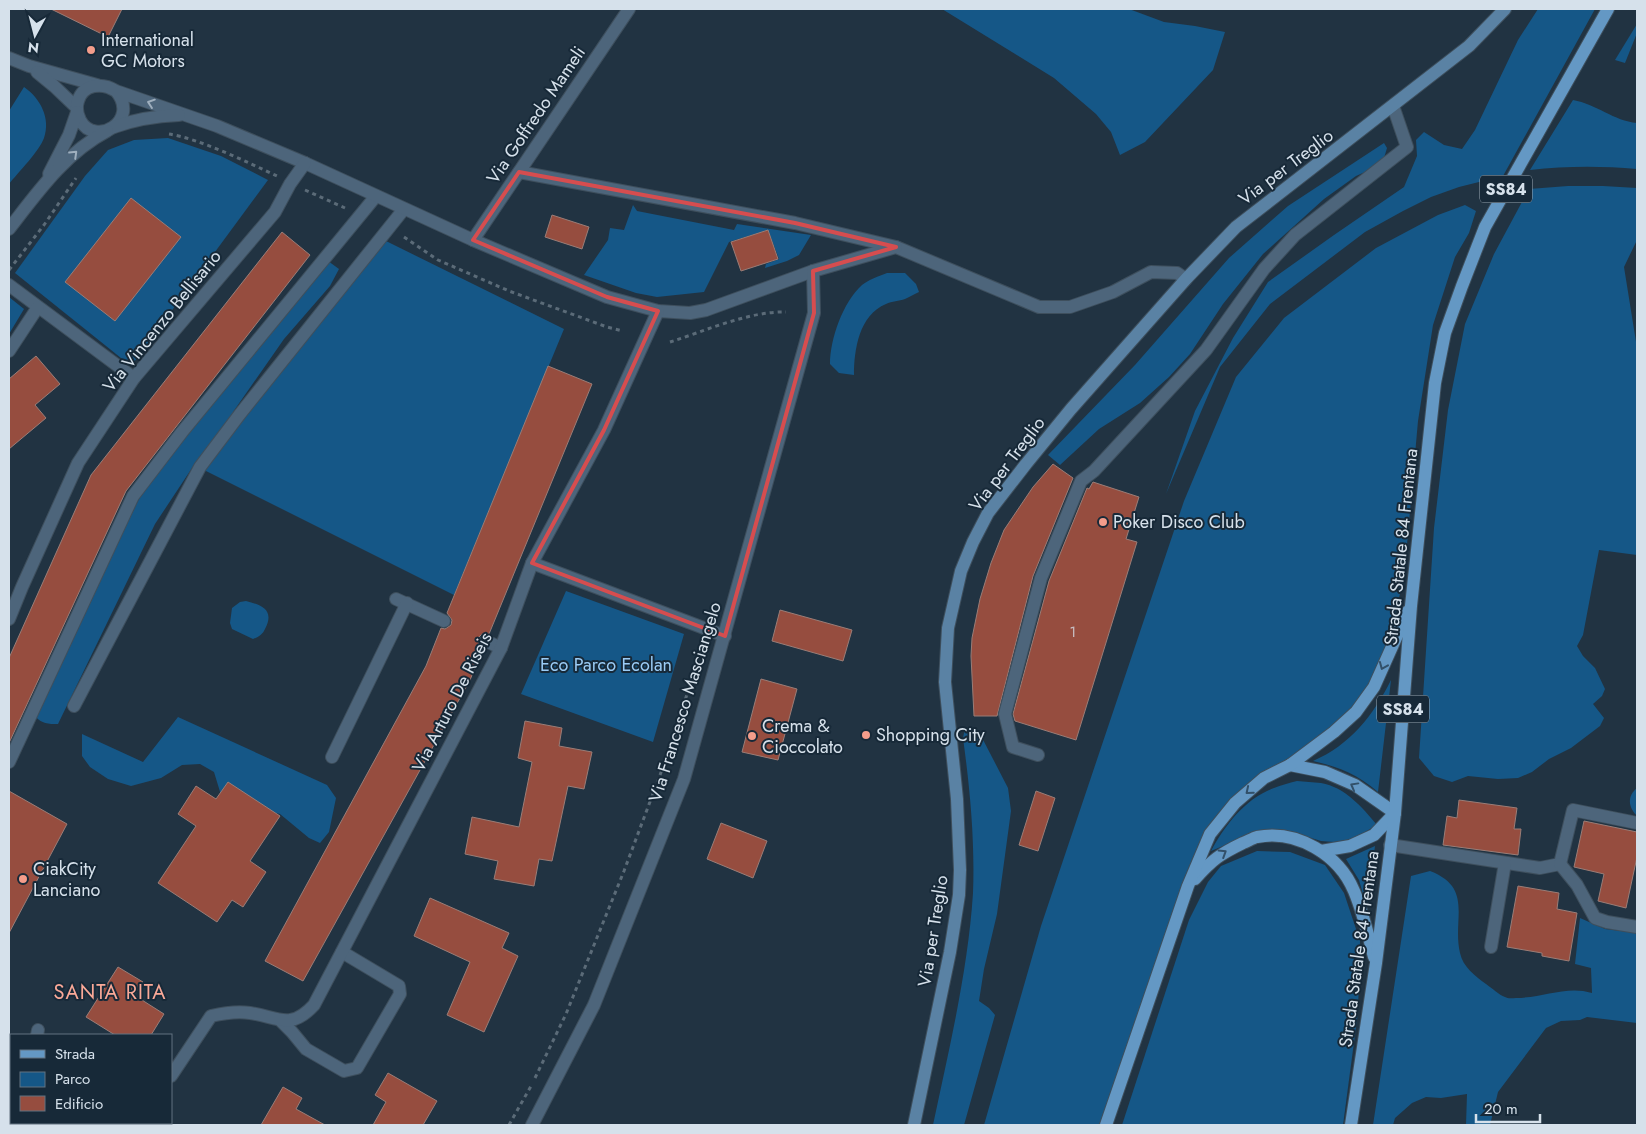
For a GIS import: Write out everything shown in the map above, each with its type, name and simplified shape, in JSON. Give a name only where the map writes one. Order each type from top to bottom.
[{"type":"main road","name":"Via per Treglio","points":[[914,1125],[950,952],[959,896],[960,870],[957,799],[945,682],[948,628],[961,571],[973,542],[988,514],[1026,464],[1186,279],[1236,227],[1469,46],[1505,9]]},
{"type":"main road","name":"Strada Statale 84 Frentana","points":[[1351,1125],[1376,963],[1394,813],[1411,606],[1435,383],[1445,333],[1485,227],[1608,9]]},
{"type":"main road","points":[[1106,1125],[1188,886],[1210,834],[1235,803],[1264,778],[1290,765],[1334,732],[1356,712],[1374,686],[1411,606]]},
{"type":"main road","points":[[1290,765],[1326,772],[1355,785],[1394,813],[1374,835],[1350,846],[1321,851]]},
{"type":"main road","points":[[1188,886],[1222,853],[1256,837],[1293,838],[1321,851],[1342,870],[1354,890],[1376,963]]},
{"type":"street","name":"Via Goffredo Mameli","points":[[473,240],[629,9]]},
{"type":"street","points":[[9,58],[28,66],[110,87],[116,91],[217,126],[305,163],[473,240],[607,297],[658,311],[690,313],[706,310],[813,271],[896,247]]},
{"type":"street","points":[[28,66],[54,86],[77,110],[83,124],[88,128],[101,132],[130,121],[155,116],[186,115]]},
{"type":"street","points":[[44,183],[69,135],[77,110],[77,102],[85,91],[97,85]]},
{"type":"street","points":[[9,229],[44,183],[86,143],[111,129],[119,122],[124,109],[120,96],[116,91]]},
{"type":"street","points":[[1038,755],[1013,747],[1005,714],[1041,578],[1082,481],[1094,471],[1206,350],[1264,268],[1294,235],[1406,147],[1393,106]]},
{"type":"street","name":"Via Vincenzo Bellisario","points":[[9,619],[78,463],[134,378],[275,212],[290,184],[305,163]]},
{"type":"street","points":[[519,172],[795,222],[896,247],[1038,307],[1070,307],[1113,292],[1151,272],[1177,273],[1186,279]]},
{"type":"street","points":[[9,762],[133,496],[182,432],[376,196]]},
{"type":"street","points":[[74,706],[200,468],[235,420],[404,209]]},
{"type":"street","name":"Via Francesco Masciangelo","points":[[532,1125],[594,1005],[680,788],[725,636],[814,313],[813,271]]},
{"type":"street","points":[[9,285],[134,378]]},
{"type":"street","points":[[9,351],[38,306]]},
{"type":"street","name":"Via Arturo De Riseis","points":[[172,1075],[212,1016],[238,1012],[288,1020],[303,1015],[314,1005],[501,648],[532,563],[604,430],[658,311]]},
{"type":"street","points":[[532,563],[725,636]]},
{"type":"street","points":[[332,757],[402,601],[444,621]]},
{"type":"street","points":[[486,641],[501,648]]},
{"type":"street","points":[[1560,864],[1573,810],[1637,823]]},
{"type":"street","points":[[1390,845],[1540,868],[1560,864]]},
{"type":"street","points":[[1491,947],[1505,863]]},
{"type":"street","points":[[1560,864],[1578,885],[1595,918],[1607,922],[1637,926]]},
{"type":"street","points":[[280,1020],[306,1049],[344,1072],[357,1068],[400,994],[399,986],[342,952]]},
{"type":"path","points":[[160,133],[189,139],[274,175]]},
{"type":"path","points":[[13,264],[44,225],[78,174]]},
{"type":"path","points":[[320,198],[362,214]]},
{"type":"path","points":[[390,227],[438,260],[508,291],[607,327],[623,330]]},
{"type":"path","points":[[670,342],[736,321],[772,312],[786,312]]},
{"type":"path","points":[[509,1125],[534,1081],[566,1014],[620,880],[675,735],[706,629]]},
{"type":"highlighted area","points":[[519,172],[795,223],[896,247],[813,271],[814,313],[725,636],[532,563],[604,430],[658,311],[607,297],[473,240]]},
{"type":"green space","points":[[942,9],[1129,9],[1164,22],[1225,32],[1213,70],[1145,142],[1120,155],[1111,132],[1096,114],[1054,78]]},
{"type":"green space","points":[[1538,9],[1595,9],[1503,176],[1459,187],[1431,197],[1403,211],[1365,232],[1270,304],[1220,367],[1166,494],[1195,411],[1233,338],[1268,282],[1404,187],[1417,156],[1416,140],[1424,132],[1444,145],[1462,149],[1475,130],[1518,40]]},
{"type":"green space","points":[[1637,24],[1637,33],[1625,63],[1615,60]]},
{"type":"green space","points":[[24,87],[35,97],[43,109],[46,131],[38,149],[9,184],[9,111]]},
{"type":"green space","points":[[1573,100],[1629,122],[1637,123],[1637,169],[1584,167],[1530,170]]},
{"type":"green space","points":[[168,138],[221,156],[268,180],[131,366],[15,273],[85,176],[108,150],[134,140]]},
{"type":"green space","points":[[1384,143],[1387,148],[1384,158],[1374,168],[1356,176],[1324,199],[1263,254],[1223,304],[1190,354],[1169,377],[1140,403],[1099,429],[1060,465],[1048,455],[1135,365],[1229,258],[1288,206]]},
{"type":"green space","points":[[1568,186],[1637,188],[1637,240],[1624,267],[1637,348],[1637,555],[1599,550],[1583,635],[1577,646],[1583,656],[1595,668],[1605,689],[1602,696],[1593,704],[1604,718],[1600,726],[1571,748],[1549,759],[1532,772],[1518,778],[1498,779],[1468,776],[1452,782],[1434,776],[1419,758],[1434,528],[1448,410],[1465,324],[1494,254],[1529,189]]},
{"type":"green space","points":[[633,205],[637,211],[734,230],[737,224],[811,235],[799,255],[765,268],[766,264],[779,259],[768,230],[729,242],[704,292],[657,297],[636,293],[584,275],[608,240],[610,228],[624,230]]},
{"type":"green space","points":[[1465,205],[1476,211],[1469,233],[1455,257],[1433,325],[1418,421],[1404,578],[1388,641],[1376,678],[1351,712],[1215,820],[1188,869],[1103,1125],[984,1125],[1041,926],[1184,501],[1236,377],[1284,318],[1376,248],[1438,215]]},
{"type":"green space","points":[[386,241],[564,329],[454,595],[194,465],[155,524],[58,724],[48,724],[40,721],[35,716],[68,640],[145,487],[328,261],[339,269],[330,286],[284,339],[233,412],[239,421]]},
{"type":"green space","points":[[887,273],[905,273],[916,284],[919,292],[905,299],[886,304],[870,316],[864,325],[857,344],[854,375],[839,373],[830,364],[835,332],[844,311],[855,292],[862,285]]},
{"type":"green space","points":[[9,297],[24,309],[9,334]]},
{"type":"green space","name":"Eco Parco Ecolan","points":[[566,591],[684,634],[653,742],[521,694]]},
{"type":"green space","points":[[246,601],[257,604],[268,613],[268,623],[263,632],[253,639],[232,629],[230,623],[232,608],[240,602]]},
{"type":"green space","points":[[1391,680],[1378,792],[1363,780],[1347,772],[1313,761],[1338,747],[1359,728],[1376,706]]},
{"type":"green space","points":[[178,717],[327,785],[336,798],[329,832],[320,843],[309,838],[280,814],[221,795],[214,772],[200,764],[182,765],[161,778],[131,786],[108,779],[90,767],[82,756],[82,734],[143,762]]},
{"type":"green space","points":[[965,728],[978,730],[1008,788],[1011,811],[997,914],[984,969],[979,1001],[995,1015],[964,1125],[933,1125],[962,981],[971,922],[973,854],[968,776],[963,738]]},
{"type":"green space","points":[[1297,781],[1321,783],[1338,789],[1353,799],[1377,825],[1353,839],[1334,842],[1321,841],[1295,833],[1254,833],[1211,851],[1230,822],[1245,805],[1254,798],[1279,786]]},
{"type":"green space","points":[[1637,788],[1637,816],[1630,805],[1630,798]]},
{"type":"green space","points":[[1375,846],[1367,908],[1359,880],[1346,859]]},
{"type":"green space","points":[[1257,851],[1290,852],[1325,865],[1344,893],[1360,941],[1358,1012],[1343,1125],[1122,1125],[1189,920],[1208,882],[1221,866]]},
{"type":"green space","points":[[1430,871],[1444,878],[1457,895],[1458,940],[1464,963],[1478,978],[1506,998],[1573,990],[1592,993],[1591,968],[1575,964],[1580,918],[1605,929],[1637,933],[1637,1023],[1587,1017],[1580,1020],[1561,1021],[1546,1028],[1498,1092],[1490,1125],[1466,1125],[1467,1094],[1441,1098],[1426,1097],[1412,1103],[1395,1118],[1393,1125],[1373,1125],[1411,876]]},
{"type":"building","points":[[51,9],[122,9],[108,37]]},
{"type":"building","points":[[131,198],[181,237],[115,321],[65,282]]},
{"type":"building","points":[[552,215],[589,227],[582,249],[545,237]]},
{"type":"building","points":[[768,230],[778,259],[741,271],[731,242]]},
{"type":"building","points":[[282,232],[310,255],[126,491],[9,743],[9,658],[91,475]]},
{"type":"building","points":[[36,356],[60,384],[35,405],[46,418],[9,449],[9,379]]},
{"type":"building","points":[[548,366],[592,384],[489,634],[482,634],[478,638],[479,645],[483,649],[470,680],[303,981],[265,961],[426,666],[441,628],[445,629],[451,625],[452,620],[447,613]]},
{"type":"building","points":[[1053,464],[1073,478],[1033,576],[997,716],[974,716],[972,638],[980,599],[991,563],[1004,530],[1033,487]]},
{"type":"building","points":[[1093,482],[1139,497],[1126,539],[1137,542],[1076,740],[1015,721],[1013,714],[1049,581],[1087,488],[1089,489]]},
{"type":"building","points":[[780,610],[852,630],[843,661],[772,641]]},
{"type":"building","points":[[761,679],[797,689],[778,760],[742,752]]},
{"type":"building","points":[[525,721],[562,728],[559,746],[592,752],[584,789],[568,786],[552,861],[539,859],[534,886],[494,879],[498,861],[465,854],[472,817],[519,827],[532,762],[518,758]]},
{"type":"building","points":[[228,782],[280,816],[250,861],[266,872],[243,907],[232,900],[217,922],[158,883],[196,826],[178,814],[196,786],[216,799]]},
{"type":"building","name":"CiakCity Lanciano","points":[[9,791],[67,824],[9,933]]},
{"type":"building","points":[[1036,791],[1055,798],[1038,851],[1019,845]]},
{"type":"building","points":[[1459,800],[1517,808],[1514,829],[1521,829],[1518,855],[1443,845],[1447,816],[1457,818]]},
{"type":"building","points":[[1584,821],[1637,832],[1637,857],[1626,908],[1598,901],[1604,874],[1574,867]]},
{"type":"building","points":[[721,823],[767,841],[753,878],[707,859]]},
{"type":"building","points":[[1518,886],[1559,893],[1557,909],[1577,913],[1569,961],[1542,956],[1542,953],[1507,947]]},
{"type":"building","points":[[430,898],[509,933],[502,948],[518,956],[484,1032],[447,1015],[470,962],[414,936]]},
{"type":"building","points":[[118,967],[143,982],[134,995],[164,1014],[152,1034],[113,1034],[86,1017]]},
{"type":"building","points":[[388,1073],[437,1101],[423,1125],[373,1125],[386,1102],[375,1095]]},
{"type":"building","points":[[283,1087],[302,1098],[296,1109],[325,1125],[261,1125]]},
{"type":"place","name":"International GC Motors","points":[[91,50]]},
{"type":"place","name":"Poker Disco Club","points":[[1103,522]]},
{"type":"place","name":"Shopping City","points":[[866,735]]},
{"type":"place","name":"Crema & Cioccolato","points":[[752,736]]},
{"type":"place","name":"CiakCity Lanciano","points":[[23,879]]},
{"type":"district","name":"SANTA RITA","points":[[110,992]]}]
